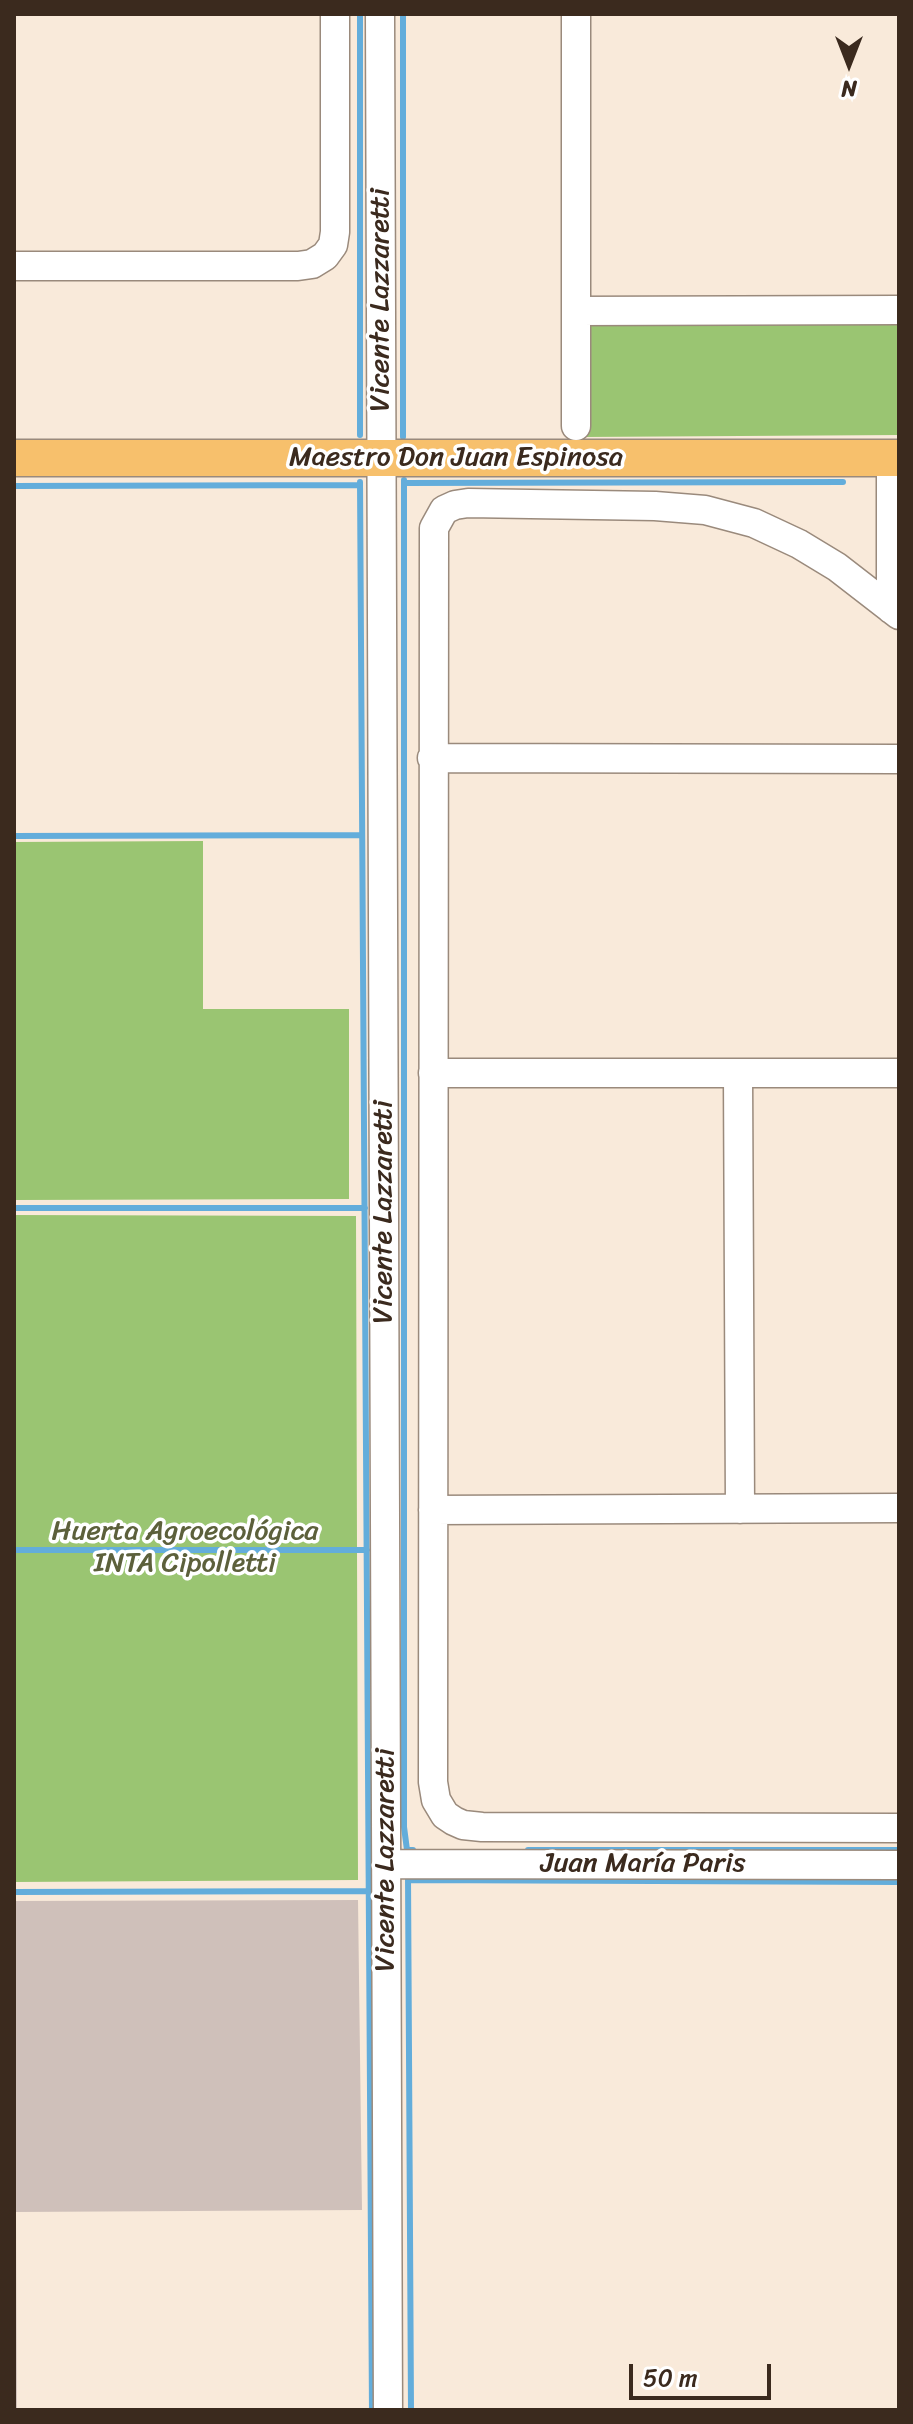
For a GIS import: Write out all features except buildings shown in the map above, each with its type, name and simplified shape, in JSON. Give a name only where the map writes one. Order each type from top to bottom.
[{"type":"main road","name":"Maestro Don Juan Espinosa","points":[[14,458],[889,458]]},
{"type":"street","points":[[14,266],[298,266],[312,264],[325,256],[333,245],[335,232],[335,14]]},
{"type":"street","name":"Vicente Lazzaretti","points":[[380,14],[388,2410]]},
{"type":"street","points":[[576,14],[576,426]]},
{"type":"street","points":[[576,311],[899,310]]},
{"type":"street","points":[[889,458],[889,608]]},
{"type":"street","points":[[889,608],[837,567],[799,544],[754,523],[722,513],[663,506],[468,503],[449,507],[439,515],[433,536],[433,1782],[436,1800],[445,1815],[463,1825],[482,1827],[899,1828]]},
{"type":"street","points":[[432,758],[899,759]]},
{"type":"street","points":[[433,1073],[899,1073]]},
{"type":"street","points":[[738,1073],[740,1509]]},
{"type":"street","points":[[433,1510],[899,1508]]},
{"type":"street","name":"Juan María Paris","points":[[386,1864],[899,1865]]},
{"type":"shaded area","points":[[358,1900],[362,2210],[16,2212],[17,2410],[14,2410],[14,1901]]},
{"type":"green space","points":[[899,321],[899,435],[582,437],[587,328],[591,324]]},
{"type":"green space","points":[[203,841],[203,1009],[349,1009],[349,1199],[14,1200],[14,842]]},
{"type":"green space","name":"Huerta Agroecológica INTA Cipolletti","points":[[14,1215],[356,1216],[358,1880],[14,1882]]},
{"type":"waterway","points":[[360,14],[360,435]]},
{"type":"waterway","points":[[403,14],[403,437]]},
{"type":"waterway","points":[[404,480],[404,1827],[407,1850],[413,1850]]},
{"type":"waterway","points":[[360,482],[372,2410]]},
{"type":"waterway","points":[[404,483],[843,482]]},
{"type":"waterway","points":[[14,486],[360,485]]},
{"type":"waterway","points":[[14,836],[362,835]]},
{"type":"waterway","points":[[14,1208],[365,1208]]},
{"type":"waterway","points":[[14,1550],[367,1550]]},
{"type":"waterway","points":[[528,1850],[899,1850]]},
{"type":"waterway","points":[[408,1875],[411,2410]]},
{"type":"waterway","points":[[408,1880],[899,1882]]},
{"type":"waterway","points":[[14,1892],[369,1891]]}]
